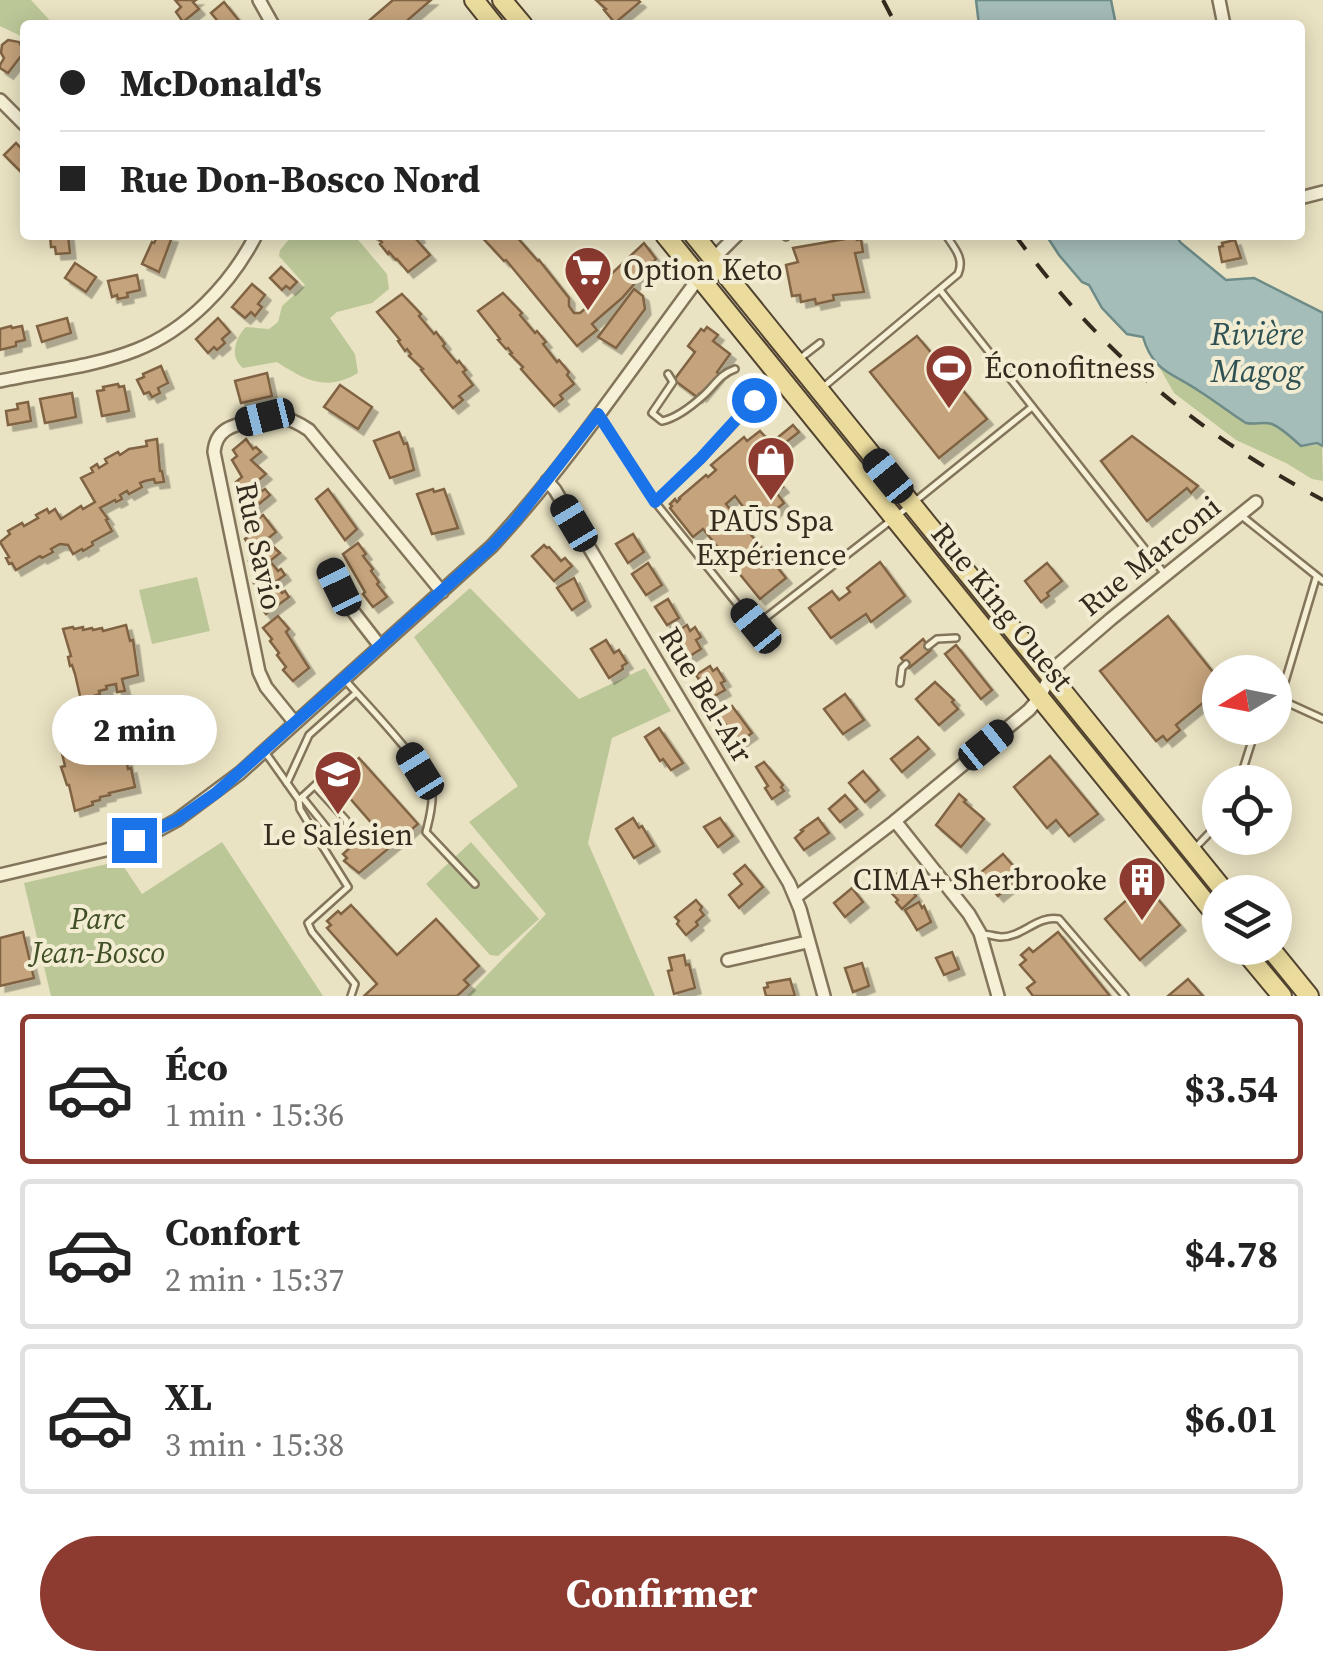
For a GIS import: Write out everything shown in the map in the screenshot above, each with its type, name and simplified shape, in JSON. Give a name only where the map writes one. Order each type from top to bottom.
[{"type":"main road","name":"Rue King Ouest","points":[[669,240],[1202,898]]},
{"type":"main road","name":"Rue King Ouest","points":[[698,240],[1211,875]]},
{"type":"main road","points":[[1256,965],[1282,996]]},
{"type":"main road","points":[[1284,965],[1309,996]]},
{"type":"street","points":[[1,104],[20,121]]},
{"type":"street","points":[[0,380],[103,360],[153,343],[205,303],[237,266],[253,240]]},
{"type":"street","points":[[0,876],[110,849],[155,832],[216,793],[492,546],[547,481],[713,259],[733,240]]},
{"type":"street","name":"Rue Savio","points":[[295,723],[259,672],[214,452],[222,432],[230,426],[277,416],[309,430],[442,592]]},
{"type":"street","name":"Rue Bel-Air","points":[[547,481],[796,897],[824,996]]},
{"type":"street","name":"Rue Marconi","points":[[1040,697],[1060,663],[1256,502]]},
{"type":"street","points":[[330,568],[348,606],[380,646]]},
{"type":"street","points":[[796,897],[895,820],[1040,697]]},
{"type":"street","points":[[895,820],[969,914],[980,933],[998,996]]},
{"type":"street","points":[[728,960],[807,942]]},
{"type":"lane","points":[[485,13],[503,1]]},
{"type":"lane","points":[[818,391],[958,274],[961,258],[949,240]]},
{"type":"lane","points":[[940,290],[1166,576]]},
{"type":"lane","points":[[795,362],[820,342]]},
{"type":"lane","points":[[668,374],[674,380],[652,413],[662,421],[672,419],[702,398],[724,372],[735,368]]},
{"type":"lane","points":[[655,502],[779,376]]},
{"type":"lane","points":[[598,414],[655,502],[756,626],[1032,407]]},
{"type":"lane","points":[[1240,515],[1323,581]]},
{"type":"lane","points":[[1292,659],[1316,578]]},
{"type":"lane","points":[[928,646],[937,639],[956,638]]},
{"type":"lane","points":[[900,684],[906,664]]},
{"type":"lane","points":[[344,679],[409,752],[432,789],[426,832],[474,884]]},
{"type":"lane","points":[[287,783],[308,735],[356,693]]},
{"type":"lane","points":[[1292,706],[1323,719]]},
{"type":"lane","points":[[264,751],[334,836]]},
{"type":"lane","points":[[300,798],[338,763]]},
{"type":"lane","points":[[315,786],[347,826],[322,847]]},
{"type":"lane","points":[[300,798],[300,809],[348,887],[308,923],[354,984],[351,996]]},
{"type":"lane","points":[[1175,866],[1202,841]]},
{"type":"lane","points":[[980,933],[1006,936],[1042,920],[1060,919],[1124,996]]},
{"type":"green space","points":[[0,0],[31,0],[49,20],[20,20],[20,36],[0,26]]},
{"type":"green space","points":[[289,240],[358,240],[387,274],[389,289],[372,303],[337,312],[330,318],[355,354],[358,373],[326,383],[306,378],[277,362],[243,368],[239,364],[235,353],[242,331],[246,327],[269,329],[278,322],[282,306],[305,285],[279,256]]},
{"type":"green space","points":[[1158,365],[1246,423],[1271,424],[1301,445],[1322,445],[1323,481],[1236,440],[1174,393]]},
{"type":"green space","points":[[197,577],[210,631],[152,644],[139,590]]},
{"type":"green space","points":[[470,588],[579,699],[645,668],[671,711],[612,738],[588,843],[655,996],[467,996],[546,914],[469,822],[518,786],[414,637]]},
{"type":"green space","name":"Parc Jean-Bosco","points":[[222,842],[323,996],[51,996],[24,883],[120,861],[142,894]]},
{"type":"green space","points":[[471,842],[539,919],[498,956],[490,955],[426,884]]},
{"type":"water","points":[[976,0],[1111,0],[1115,20],[978,20]]},
{"type":"water","name":"Rivière Magog","points":[[1049,240],[1179,240],[1226,280],[1254,278],[1323,313],[1323,446],[1301,446],[1272,424],[1246,423],[1158,365],[1143,337],[1127,334],[1102,308],[1089,285]]},
{"type":"building","points":[[175,0],[196,0],[193,2],[199,9],[182,20],[176,12],[181,7]]},
{"type":"building","points":[[393,0],[431,0],[408,20],[370,20]]},
{"type":"building","points":[[596,0],[640,2],[619,20],[612,20]]},
{"type":"building","points":[[224,2],[238,20],[217,20],[211,13]]},
{"type":"building","points":[[8,40],[20,44],[20,57],[8,73],[0,68],[4,58],[2,45]]},
{"type":"building","points":[[16,143],[20,147],[20,171],[4,155]]},
{"type":"building","points":[[50,240],[69,240],[70,253],[56,254],[55,247],[51,247]]},
{"type":"building","points":[[171,240],[159,272],[142,264],[154,243]]},
{"type":"building","points":[[379,240],[417,240],[430,255],[408,272],[388,254]]},
{"type":"building","points":[[485,240],[519,240],[569,298],[574,313],[580,313],[586,308],[587,297],[644,243],[656,259],[622,298],[592,324],[597,330],[577,346]]},
{"type":"building","points":[[861,240],[863,252],[855,253],[864,292],[833,295],[834,300],[816,304],[815,299],[801,302],[800,295],[792,296],[786,265],[798,262],[793,248]]},
{"type":"building","points":[[1235,240],[1241,258],[1222,262],[1219,247]]},
{"type":"building","points":[[75,263],[96,277],[86,292],[65,278]]},
{"type":"building","points":[[281,267],[297,282],[290,289],[286,286],[282,290],[270,278]]},
{"type":"building","points":[[137,275],[140,290],[127,293],[128,297],[112,297],[108,281]]},
{"type":"building","points":[[252,284],[265,295],[255,316],[251,312],[245,318],[232,307]]},
{"type":"building","points":[[634,289],[643,296],[645,309],[616,348],[598,337]]},
{"type":"building","points":[[503,293],[569,372],[574,384],[554,406],[478,311]]},
{"type":"building","points":[[402,294],[459,361],[473,385],[459,396],[463,400],[453,408],[377,312]]},
{"type":"building","points":[[67,318],[71,333],[42,342],[37,326]]},
{"type":"building","points":[[218,318],[230,332],[222,339],[225,343],[208,353],[196,339]]},
{"type":"building","points":[[22,326],[25,340],[0,350],[0,329]]},
{"type":"building","points":[[707,327],[718,335],[713,341],[730,354],[717,377],[697,397],[674,380],[695,352],[688,346]]},
{"type":"building","points":[[917,336],[987,419],[939,458],[870,372]]},
{"type":"building","points":[[161,366],[168,383],[152,397],[149,392],[144,394],[137,380]]},
{"type":"building","points":[[267,373],[272,396],[241,403],[235,381]]},
{"type":"building","points":[[118,384],[124,386],[129,411],[102,416],[97,391]]},
{"type":"building","points":[[340,385],[372,407],[358,429],[324,407]]},
{"type":"building","points":[[72,393],[76,417],[45,423],[40,399]]},
{"type":"building","points":[[28,402],[31,421],[8,425],[6,411]]},
{"type":"building","points":[[793,425],[799,432],[776,450],[785,462],[771,473],[783,487],[776,492],[784,503],[762,521],[749,504],[744,508],[735,496],[726,504],[786,578],[760,599],[703,529],[693,537],[670,504],[716,470],[711,465],[744,437],[747,441],[760,431],[771,443]]},
{"type":"building","points":[[399,432],[404,444],[407,443],[414,470],[390,478],[374,441]]},
{"type":"building","points":[[1132,436],[1198,486],[1191,493],[1187,488],[1147,521],[1101,461]]},
{"type":"building","points":[[157,439],[164,482],[155,483],[154,479],[140,483],[142,487],[129,494],[127,491],[120,495],[122,499],[100,508],[112,531],[83,551],[73,554],[68,545],[60,544],[51,549],[53,552],[16,570],[9,564],[0,542],[10,534],[8,531],[22,523],[24,526],[47,509],[49,513],[55,509],[61,519],[95,502],[81,478],[118,452],[120,455],[147,446],[146,441]]},
{"type":"building","points":[[246,439],[261,452],[251,460],[266,474],[255,483],[270,495],[248,513],[241,504],[246,500],[236,482],[242,477],[232,460],[237,456],[233,450]]},
{"type":"building","points":[[328,489],[357,529],[345,540],[316,499]]},
{"type":"building","points":[[444,489],[458,528],[432,534],[417,494]]},
{"type":"building","points":[[263,515],[276,532],[266,540],[280,553],[270,561],[285,575],[274,583],[289,597],[266,614],[259,605],[265,601],[262,593],[254,583],[260,579],[249,561],[255,557],[245,539],[251,535],[246,528]]},
{"type":"building","points":[[633,534],[644,552],[628,563],[616,544]]},
{"type":"building","points":[[358,543],[387,597],[373,607],[343,554]]},
{"type":"building","points":[[544,545],[572,566],[554,581],[532,556]]},
{"type":"building","points":[[880,562],[905,596],[871,622],[866,614],[831,638],[809,608],[832,591],[839,600],[850,592],[847,588]]},
{"type":"building","points":[[648,563],[662,585],[646,595],[632,574]]},
{"type":"building","points":[[1047,563],[1062,581],[1041,602],[1025,581]]},
{"type":"building","points":[[574,578],[585,601],[572,610],[557,588]]},
{"type":"building","points":[[668,599],[679,618],[667,625],[655,607]]},
{"type":"building","points":[[278,616],[309,668],[293,681],[283,670],[286,667],[263,628]]},
{"type":"building","points":[[1168,616],[1202,658],[1202,704],[1176,725],[1180,730],[1167,741],[1163,736],[1156,741],[1100,671]]},
{"type":"building","points":[[126,625],[130,641],[133,640],[138,675],[122,679],[125,691],[117,692],[116,684],[106,686],[100,694],[81,700],[63,629],[103,631]]},
{"type":"building","points":[[687,625],[690,631],[695,627],[701,637],[696,640],[701,649],[685,659],[673,634]]},
{"type":"building","points":[[923,639],[931,650],[909,668],[901,658]]},
{"type":"building","points":[[606,640],[627,663],[609,678],[591,649]]},
{"type":"building","points":[[956,645],[992,690],[981,699],[945,654]]},
{"type":"building","points":[[710,666],[713,671],[717,668],[725,681],[721,683],[725,690],[711,698],[696,675]]},
{"type":"building","points":[[935,682],[958,709],[939,725],[916,699]]},
{"type":"building","points":[[845,694],[864,720],[843,734],[824,709]]},
{"type":"building","points":[[732,706],[752,733],[738,743],[723,727],[726,725],[719,715]]},
{"type":"building","points":[[112,720],[116,737],[123,741],[135,787],[109,793],[93,805],[75,811],[61,767],[65,766],[59,741],[98,741],[93,721]]},
{"type":"building","points":[[659,728],[683,763],[671,770],[663,759],[660,761],[645,737]]},
{"type":"building","points":[[918,737],[929,749],[902,772],[891,759]]},
{"type":"building","points":[[1050,756],[1098,814],[1069,836],[1056,820],[1047,828],[1014,787]]},
{"type":"building","points":[[359,758],[418,824],[359,873],[344,861],[347,858],[343,854],[374,826],[334,780]]},
{"type":"building","points":[[764,762],[783,785],[784,791],[772,799],[756,767]]},
{"type":"building","points":[[863,771],[879,790],[865,802],[849,783]]},
{"type":"building","points":[[959,794],[984,819],[961,847],[936,825]]},
{"type":"building","points":[[845,795],[857,809],[840,822],[829,809]]},
{"type":"building","points":[[633,818],[654,846],[634,858],[616,829]]},
{"type":"building","points":[[720,818],[733,836],[718,847],[704,827]]},
{"type":"building","points":[[818,818],[829,833],[804,850],[795,838]]},
{"type":"building","points":[[1003,854],[1022,876],[998,896],[979,874]]},
{"type":"building","points":[[745,865],[763,887],[739,908],[729,895],[742,884],[734,874]]},
{"type":"building","points":[[899,872],[916,896],[902,909],[884,885]]},
{"type":"building","name":"CIMA+ Sherbrooke","points":[[1145,884],[1180,925],[1140,960],[1105,919]]},
{"type":"building","points":[[852,888],[863,902],[845,917],[834,903]]},
{"type":"building","points":[[696,900],[704,915],[686,935],[675,917]]},
{"type":"building","points":[[919,902],[931,922],[917,930],[905,910]]},
{"type":"building","points":[[351,905],[397,955],[436,919],[479,966],[464,980],[469,985],[457,996],[364,996],[377,984],[327,928],[331,925],[327,921]]},
{"type":"building","points":[[23,932],[34,978],[0,986],[0,938]]},
{"type":"building","points":[[1058,932],[1110,996],[1033,996],[1027,988],[1035,982],[1020,965],[1026,960],[1021,955],[1029,948],[1033,952]]},
{"type":"building","points":[[952,952],[959,969],[944,975],[936,958]]},
{"type":"building","points":[[684,955],[695,988],[674,994],[669,958]]},
{"type":"building","points":[[862,963],[869,986],[853,992],[845,968]]},
{"type":"building","points":[[790,979],[795,996],[766,996],[767,983]]},
{"type":"building","points":[[1188,979],[1203,996],[1168,996]]},
{"type":"railway","points":[[883,0],[893,20]]},
{"type":"railway","points":[[1019,240],[1081,316],[1153,386],[1234,447],[1323,500]]},
{"type":"place","name":"Option Keto","points":[[588,312]]},
{"type":"place","name":"Éconofitness","points":[[949,410]]},
{"type":"place","name":"PAŪS Spa Expérience","points":[[771,502]]},
{"type":"place","name":"Le Salésien","points":[[338,816]]},
{"type":"place","name":"CIMA+ Sherbrooke","points":[[1142,922]]},
{"type":"route","points":[[134,840],[177,820],[216,793],[469,568],[513,524],[598,414],[655,502],[754,400]]}]
